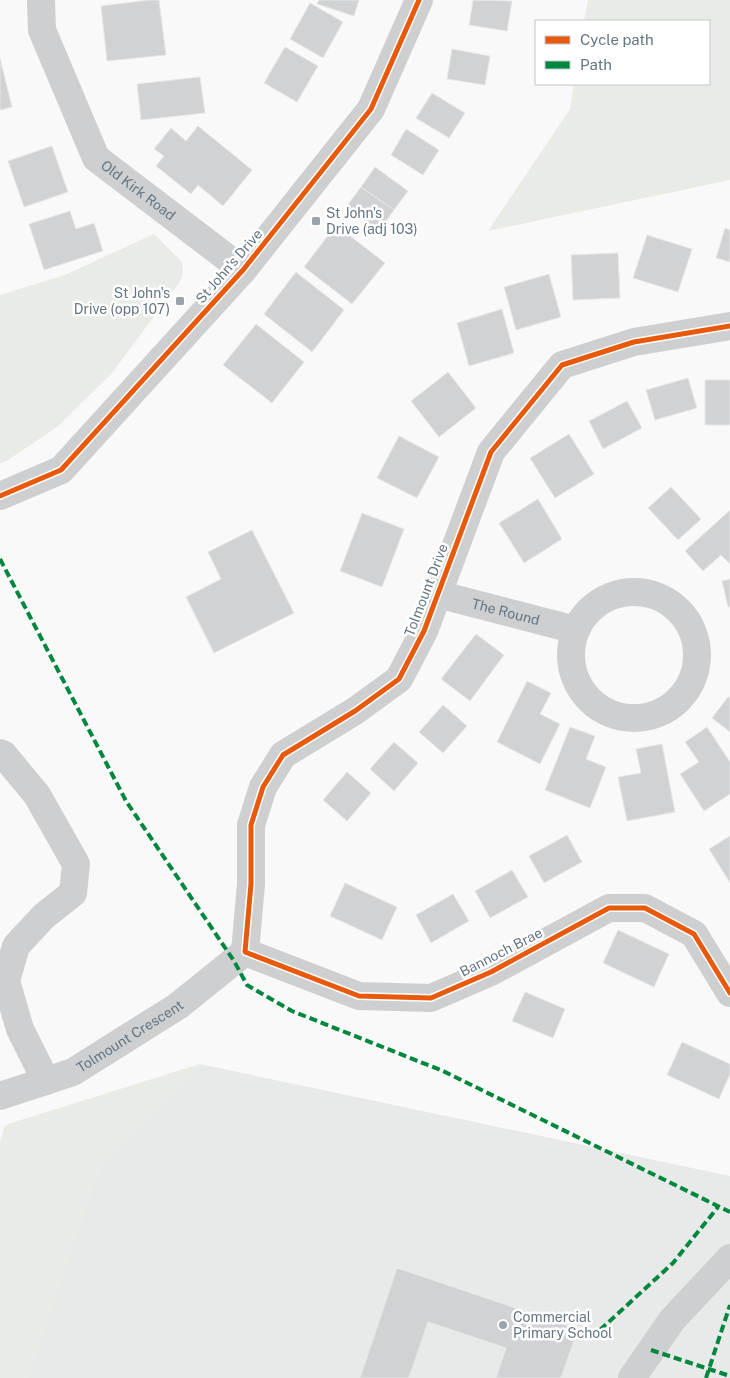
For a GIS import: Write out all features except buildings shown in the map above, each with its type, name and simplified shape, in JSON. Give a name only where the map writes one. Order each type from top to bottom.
[{"type":"street","name":"Old Kirk Road","points":[[41,0],[42,30],[96,158],[243,270]]},
{"type":"street","name":"St John's Drive","points":[[0,496],[60,470],[243,270],[371,109],[418,0]]},
{"type":"street","name":"Tolmount Drive","points":[[245,952],[251,884],[251,825],[263,787],[283,755],[355,711],[399,679],[424,631],[491,452],[562,365],[634,342],[730,326]]},
{"type":"street","points":[[636,592],[650,594],[677,609],[689,625],[696,653],[696,666],[692,679],[684,694],[670,706],[656,714],[635,718],[613,715],[599,708],[588,698],[576,681],[571,661],[571,647],[576,630],[591,609],[606,599],[620,594],[636,592]]},
{"type":"street","name":"The Round","points":[[437,594],[576,630]]},
{"type":"street","points":[[0,753],[3,754],[37,795],[76,864],[73,893],[44,916],[16,946],[6,981],[20,1029],[46,1081]]},
{"type":"street","name":"Bannoch Brae","points":[[245,952],[359,996],[431,998],[491,972],[609,908],[645,908],[694,934],[730,993]]},
{"type":"street","name":"Tolmount Crescent","points":[[0,1096],[73,1072],[178,1006],[245,952]]},
{"type":"street","points":[[632,1378],[672,1320],[730,1258]]},
{"type":"shaded area","points":[[588,0],[730,0],[730,180],[488,231],[570,109],[574,85],[710,85],[710,20],[584,20]]},
{"type":"shaded area","points":[[154,234],[182,262],[181,280],[112,373],[57,427],[0,464],[0,295],[65,275]]},
{"type":"shaded area","points":[[200,1064],[730,1176],[730,1378],[27,1378],[97,1173]]},
{"type":"shaded area","points":[[200,1064],[97,1173],[27,1378],[0,1378],[0,1143],[5,1125]]},
{"type":"marked path","points":[[0,559],[126,801],[234,961],[247,985],[292,1011],[443,1071],[730,1212]]},
{"type":"marked path","points":[[600,1330],[673,1263],[718,1207]]},
{"type":"marked path","points":[[706,1378],[730,1305]]},
{"type":"marked path","points":[[651,1350],[730,1376]]},
{"type":"cycle path","points":[[0,496],[61,470],[243,270],[371,109],[419,0]]},
{"type":"cycle path","points":[[730,326],[634,342],[562,365],[491,452],[424,631],[399,679],[355,711],[283,755],[263,787],[251,825],[251,884],[245,952],[359,996],[431,998],[491,972],[609,908],[645,908],[694,934],[730,993]]},
{"type":"place","name":"St John's Drive (adj 103)","points":[[316,221]]},
{"type":"place","name":"St John's Drive (opp 107)","points":[[180,301]]},
{"type":"place","name":"Commercial Primary School","points":[[503,1325]]}]
